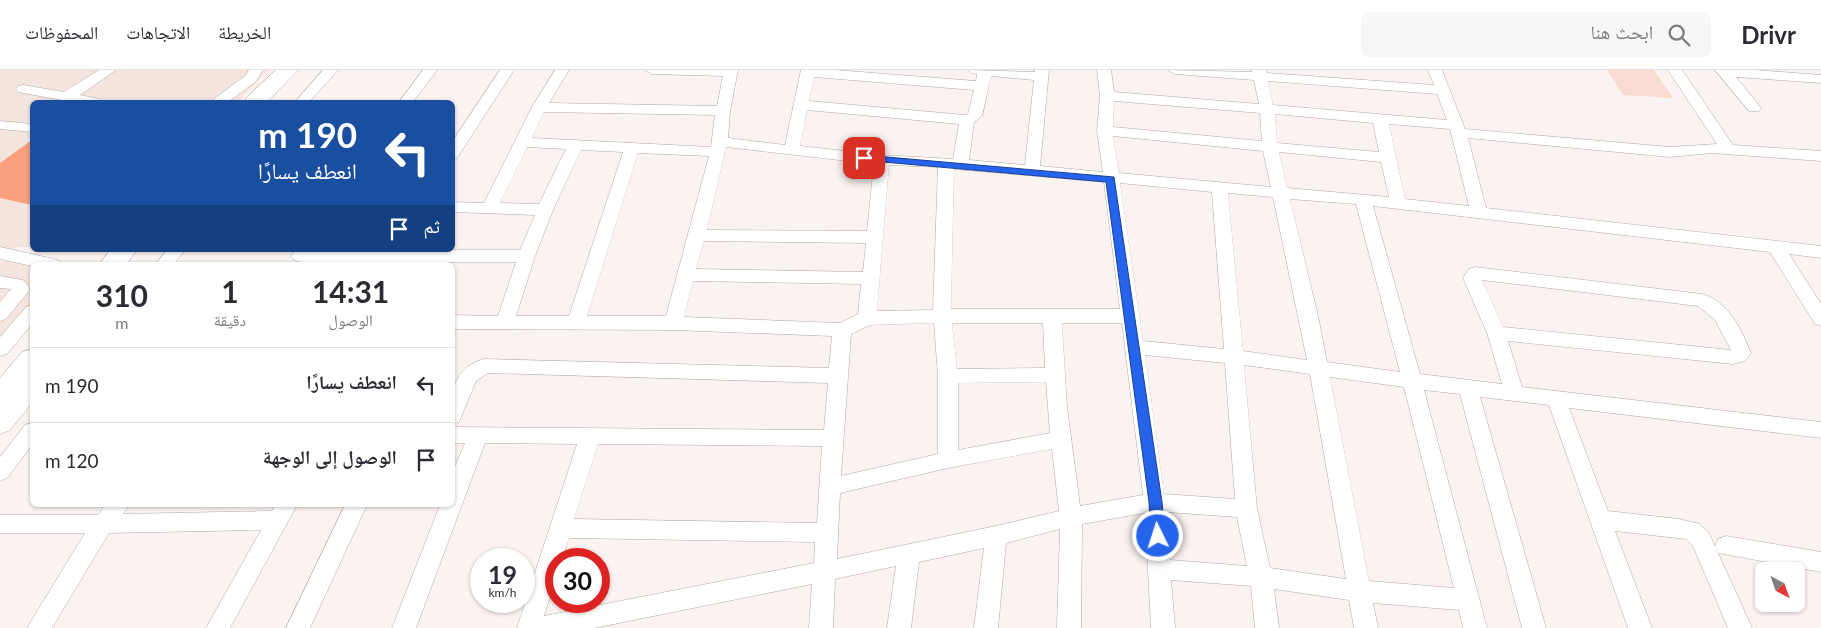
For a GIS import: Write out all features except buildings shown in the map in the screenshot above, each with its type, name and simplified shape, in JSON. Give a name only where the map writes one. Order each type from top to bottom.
[{"type":"highway","points":[[257,100],[288,70]]},
{"type":"highway","points":[[276,100],[305,70]]},
{"type":"highway","points":[[114,262],[122,252]]},
{"type":"highway","points":[[133,262],[141,252]]},
{"type":"highway","points":[[0,397],[30,360]]},
{"type":"highway","points":[[0,422],[30,385]]},
{"type":"street","points":[[68,97],[109,70]]},
{"type":"street","points":[[222,100],[250,79],[256,70]]},
{"type":"street","points":[[304,100],[331,70]]},
{"type":"street","points":[[408,100],[430,70]]},
{"type":"street","points":[[455,150],[507,70]]},
{"type":"street","points":[[490,208],[539,107],[562,70]]},
{"type":"street","points":[[652,70],[730,71],[718,147],[698,235],[685,275],[673,323]]},
{"type":"street","points":[[802,105],[967,120],[974,116],[980,86],[980,70],[1041,74],[1032,172]]},
{"type":"street","points":[[1104,70],[1107,96],[1105,131],[1155,502],[1161,569],[1163,628]]},
{"type":"street","points":[[1175,70],[1259,74],[1442,90]]},
{"type":"street","points":[[1435,70],[1457,129],[1479,213]]},
{"type":"street","points":[[1675,70],[1728,149]]},
{"type":"street","points":[[792,149],[808,71],[860,73],[980,86]]},
{"type":"street","points":[[1723,71],[1821,79]]},
{"type":"street","points":[[1723,71],[1754,108]]},
{"type":"street","points":[[1259,74],[1267,110],[1270,147],[1319,368],[1366,628]]},
{"type":"street","points":[[23,89],[84,100]]},
{"type":"street","points":[[1107,96],[1380,120],[1670,152],[1705,148],[1821,156]]},
{"type":"street","points":[[539,107],[723,111]]},
{"type":"street","points":[[948,460],[948,376],[942,316],[953,164],[967,120]]},
{"type":"street","points":[[1380,120],[1390,158],[1398,203]]},
{"type":"street","points":[[0,125],[30,128]]},
{"type":"street","points":[[1105,131],[1390,158]]},
{"type":"street","points":[[522,142],[632,148],[718,147],[792,149],[882,160],[953,164],[1363,202],[1398,203],[1821,252]]},
{"type":"street","points":[[505,322],[526,256],[545,210],[576,145]]},
{"type":"street","points":[[576,322],[632,148]]},
{"type":"street","points":[[867,318],[869,278],[882,160]]},
{"type":"street","points":[[1220,188],[1246,509],[1261,577],[1268,628]]},
{"type":"street","points":[[1363,202],[1412,380],[1475,628]]},
{"type":"street","points":[[455,206],[545,210]]},
{"type":"street","points":[[698,235],[873,237]]},
{"type":"street","points":[[1776,248],[1821,319]]},
{"type":"street","points":[[166,262],[174,252]]},
{"type":"street","points":[[0,253],[40,262]]},
{"type":"street","points":[[299,257],[526,256]]},
{"type":"street","points":[[1496,333],[1733,357],[1742,353],[1720,312],[1714,306],[1702,300],[1475,273],[1472,278],[1496,333],[1514,392]]},
{"type":"street","points":[[685,275],[869,278]]},
{"type":"street","points":[[0,282],[17,284],[20,287],[20,291],[0,314]]},
{"type":"street","points":[[0,349],[30,314]]},
{"type":"street","points":[[1052,316],[1057,407],[1071,517],[1069,628]]},
{"type":"street","points":[[455,322],[673,323],[842,330],[867,318],[1130,316]]},
{"type":"street","points":[[821,628],[842,330]]},
{"type":"street","points":[[1134,347],[1234,357],[1468,388],[1821,430]]},
{"type":"street","points":[[455,409],[468,377],[484,366],[838,376]]},
{"type":"street","points":[[948,376],[1055,375]]},
{"type":"street","points":[[1468,388],[1534,628]]},
{"type":"street","points":[[1556,398],[1640,628]]},
{"type":"street","points":[[0,472],[30,434]]},
{"type":"street","points":[[455,435],[833,438]]},
{"type":"street","points":[[455,494],[478,436]]},
{"type":"street","points":[[530,628],[590,436]]},
{"type":"street","points":[[830,487],[948,460],[1062,439]]},
{"type":"street","points":[[540,628],[612,621],[826,571],[996,536],[1071,517],[1155,502],[1246,509]]},
{"type":"street","points":[[39,628],[103,524],[116,507]]},
{"type":"street","points":[[298,628],[355,507]]},
{"type":"street","points":[[404,628],[450,507]]},
{"type":"street","points":[[0,524],[103,524],[281,513]]},
{"type":"street","points":[[218,628],[281,513]]},
{"type":"street","points":[[1602,520],[1692,531],[1703,544],[1740,628]]},
{"type":"street","points":[[561,528],[828,533]]},
{"type":"street","points":[[986,628],[996,536]]},
{"type":"street","points":[[1726,546],[1821,562]]},
{"type":"street","points":[[899,628],[909,554]]},
{"type":"street","points":[[1161,569],[1261,577],[1359,591],[1468,600]]},
{"type":"shaded area","points":[[0,70],[269,70],[239,100],[30,100],[30,247],[18,247],[0,253]]},
{"type":"shaded area","points":[[1607,70],[1654,70],[1673,98],[1623,95]]},
{"type":"shaded area","points":[[8,260],[30,265],[30,312],[0,346],[0,262]]},
{"type":"route","points":[[864,158],[1111,179],[1158,536]]}]
